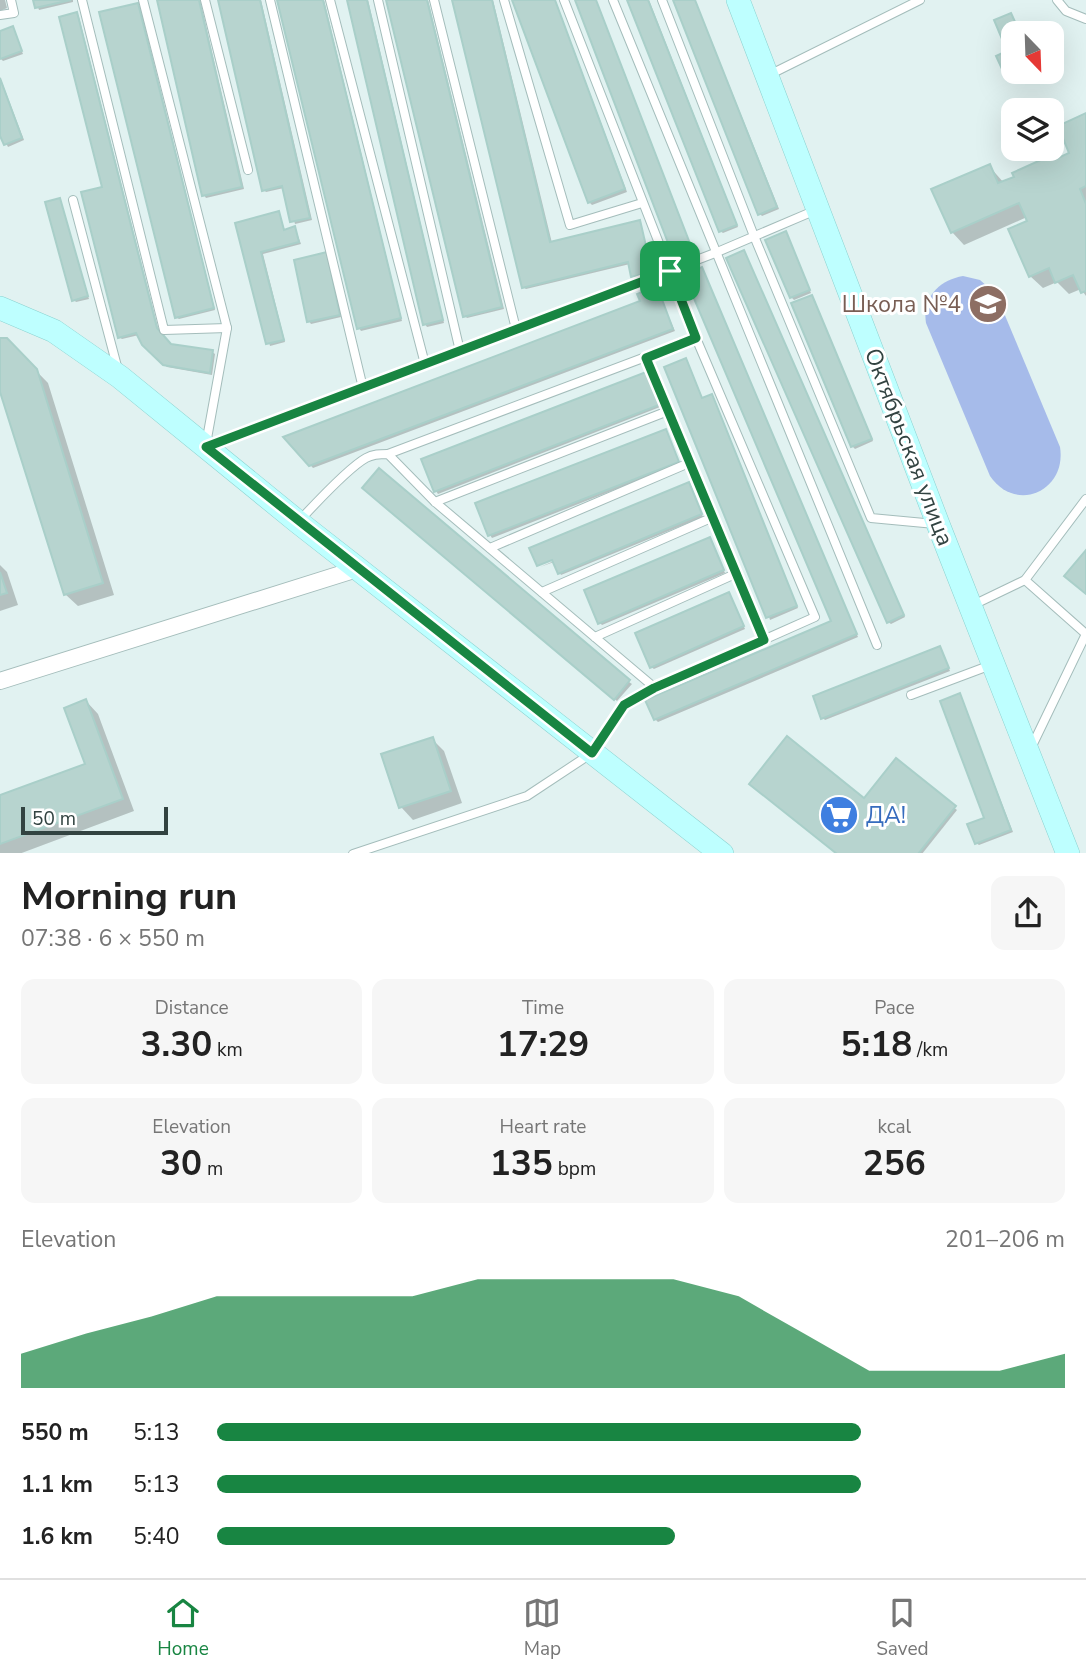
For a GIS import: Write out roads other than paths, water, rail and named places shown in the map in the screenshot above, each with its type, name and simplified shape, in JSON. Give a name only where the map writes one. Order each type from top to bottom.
[{"type":"street","name":"Октябрьская улица","points":[[738,0],[938,524],[1068,853]]},
{"type":"street","points":[[0,308],[54,331],[120,377],[357,569],[722,853]]},
{"type":"street","points":[[0,681],[357,569]]},
{"type":"lane","points":[[0,15],[14,13],[11,0]]},
{"type":"lane","points":[[82,0],[164,330],[227,328]]},
{"type":"lane","points":[[143,0],[227,328],[206,447]]},
{"type":"lane","points":[[205,0],[248,170]]},
{"type":"lane","points":[[270,0],[363,388]]},
{"type":"lane","points":[[330,0],[425,364]]},
{"type":"lane","points":[[378,0],[460,351]]},
{"type":"lane","points":[[434,0],[516,329]]},
{"type":"lane","points":[[505,0],[570,225],[642,203]]},
{"type":"lane","points":[[353,853],[379,849],[527,796],[592,753],[624,705],[654,688],[815,617],[696,338],[564,0]]},
{"type":"lane","points":[[613,0],[877,645]]},
{"type":"lane","points":[[662,0],[754,236],[871,518],[938,524]]},
{"type":"lane","points":[[767,76],[920,0]]},
{"type":"lane","points":[[1057,0],[1066,11],[1086,19]]},
{"type":"lane","points":[[73,200],[120,377]]},
{"type":"lane","points":[[206,447],[670,271],[818,209]]},
{"type":"lane","points":[[298,522],[365,458],[388,454],[696,338]]},
{"type":"lane","points":[[646,358],[764,640]]},
{"type":"lane","points":[[435,502],[668,411]]},
{"type":"lane","points":[[388,454],[435,502],[654,688]]},
{"type":"lane","points":[[489,548],[689,463]]},
{"type":"lane","points":[[971,606],[1026,580],[1086,499]]},
{"type":"lane","points":[[542,592],[711,518]]},
{"type":"lane","points":[[595,637],[735,574]]},
{"type":"lane","points":[[1026,580],[1086,634],[1029,752]]},
{"type":"lane","points":[[911,695],[994,664]]},
{"type":"place","name":"Школа №4","points":[[988,304]]},
{"type":"place","name":"ДА!","points":[[839,815]]}]
